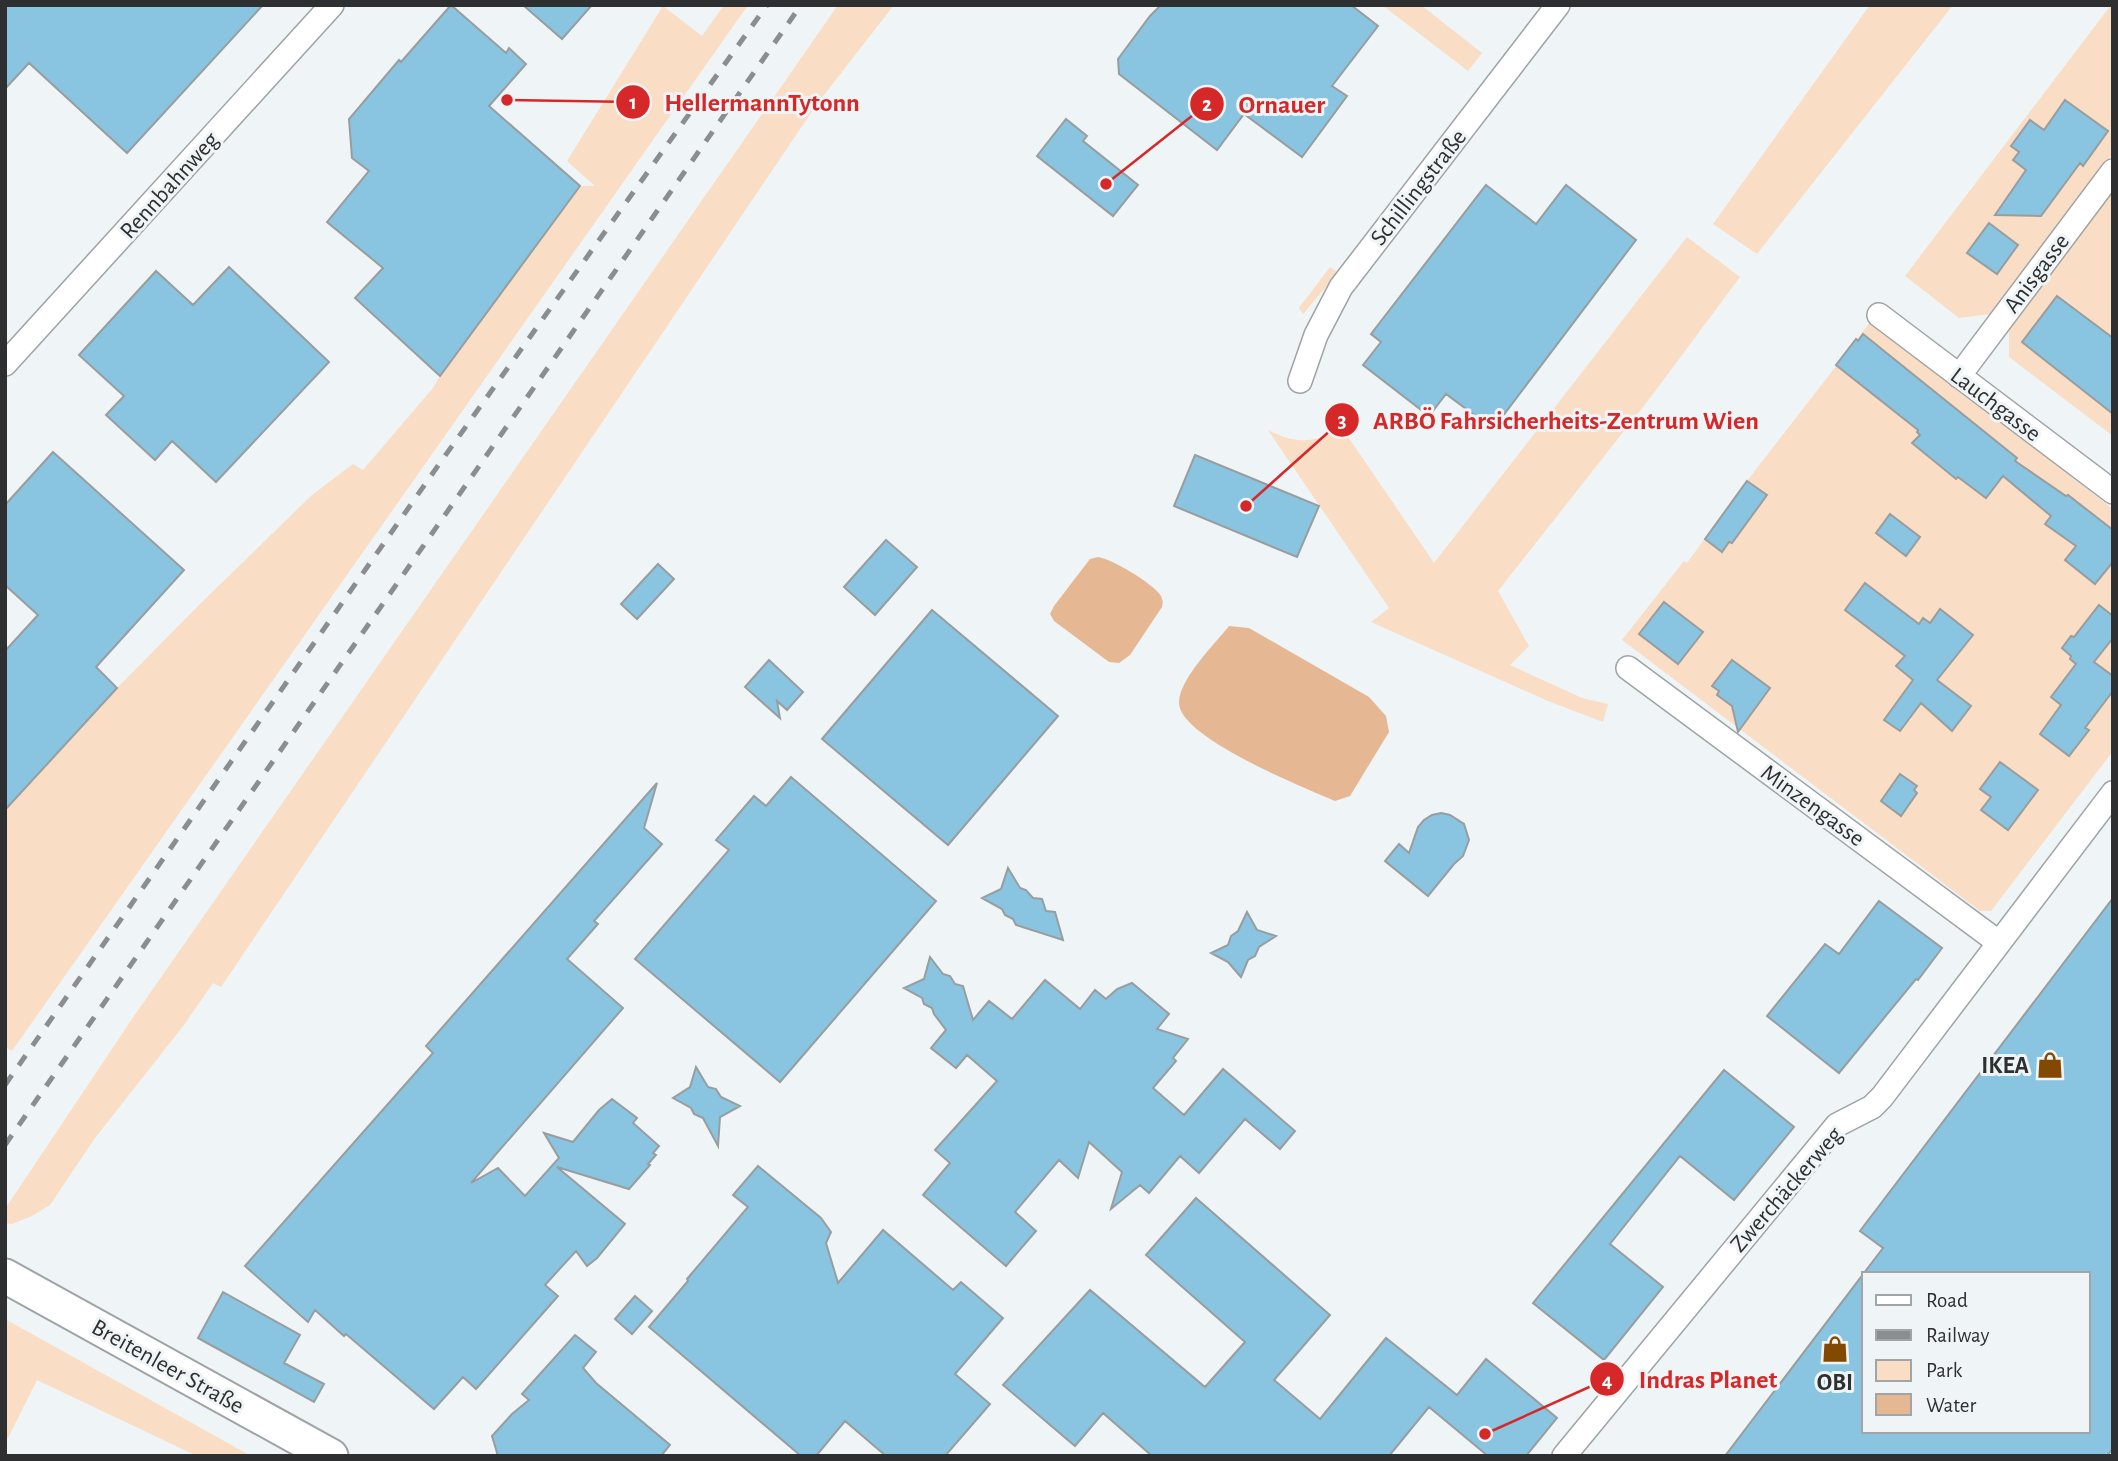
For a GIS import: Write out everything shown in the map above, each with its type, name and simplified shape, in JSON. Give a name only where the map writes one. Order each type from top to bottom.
[{"type":"main road","name":"Breitenleer Straße","points":[[5,1276],[331,1456]]},
{"type":"street","name":"Rennbahnweg","points":[[5,364],[331,5]]},
{"type":"street","name":"Schillingstraße","points":[[1300,381],[1316,335],[1341,287],[1558,5]]},
{"type":"street","name":"Anisgasse","points":[[1959,376],[2113,171]]},
{"type":"street","name":"Lauchgasse","points":[[1879,315],[2113,492]]},
{"type":"street","name":"Minzengasse","points":[[1628,668],[1998,942]]},
{"type":"street","name":"Zwerchäckerweg","points":[[1564,1456],[1837,1125],[1872,1107],[1882,1097],[2113,793]]},
{"type":"green space","points":[[724,5],[748,5],[12,1051],[5,1047],[5,810],[117,688],[200,604],[312,495],[353,464],[363,470],[433,388],[580,186],[595,186],[567,161],[663,6],[702,36]]},
{"type":"green space","points":[[838,5],[894,5],[817,104],[221,987],[213,983],[184,1025],[95,1138],[50,1205],[12,1224],[5,1223],[5,1209],[132,1019]]},
{"type":"green space","points":[[1382,5],[1421,5],[1482,53],[1468,71]]},
{"type":"green space","points":[[1870,5],[1953,5],[1757,254],[1713,224]]},
{"type":"green space","points":[[2111,5],[2113,153],[1991,314],[1959,318],[1905,276]]},
{"type":"green space","points":[[2113,191],[2113,436],[2009,357],[2009,328]]},
{"type":"green space","points":[[1687,237],[1740,277],[1650,398],[1498,591],[1529,646],[1510,665],[1582,698],[1608,704],[1603,722],[1548,701],[1371,622],[1389,608],[1268,430],[1287,438],[1305,440],[1323,437],[1342,428],[1434,563]]},
{"type":"green space","points":[[1330,267],[1336,271],[1336,275],[1303,314],[1299,308]]},
{"type":"green space","points":[[1871,321],[2113,509],[2113,751],[1991,911],[1980,911],[1622,640],[1684,561],[1687,563]]},
{"type":"green space","points":[[5,1319],[251,1456],[197,1456],[37,1380],[8,1438],[5,1437]]},
{"type":"water","points":[[1098,557],[1113,562],[1142,579],[1157,591],[1162,600],[1162,607],[1130,655],[1119,663],[1109,662],[1054,621],[1050,614],[1090,559]]},
{"type":"water","points":[[1229,626],[1249,628],[1369,697],[1386,716],[1389,732],[1350,796],[1335,801],[1245,760],[1198,730],[1184,716],[1179,702],[1185,683]]},
{"type":"building","points":[[5,5],[263,5],[127,153],[29,63],[5,89]]},
{"type":"building","points":[[451,5],[506,53],[509,48],[526,64],[489,106],[580,186],[440,376],[355,298],[383,268],[327,222],[369,171],[352,158],[349,119]]},
{"type":"building","points":[[523,5],[592,5],[562,39]]},
{"type":"building","points":[[1161,5],[1351,5],[1378,26],[1332,86],[1347,96],[1302,157],[1244,114],[1217,150],[1119,74],[1118,59]]},
{"type":"building","points":[[2065,100],[2108,131],[2083,166],[2080,163],[2041,216],[1995,215],[2026,170],[2013,160],[2019,152],[2011,146],[2030,120],[2044,130]]},
{"type":"building","points":[[1066,119],[1087,136],[1083,141],[1138,185],[1113,216],[1037,156]]},
{"type":"building","points":[[1486,185],[1536,224],[1566,185],[1636,240],[1493,429],[1446,394],[1429,416],[1363,365],[1381,342],[1371,334]]},
{"type":"building","points":[[1989,223],[2018,245],[1997,274],[1967,253]]},
{"type":"building","points":[[229,267],[329,362],[216,482],[172,441],[155,460],[106,415],[124,396],[79,355],[156,271],[193,305]]},
{"type":"building","points":[[2057,296],[2113,338],[2113,414],[2022,342]]},
{"type":"building","points":[[1863,334],[2017,458],[2015,461],[2068,495],[2113,530],[2113,562],[2095,584],[2065,560],[2076,546],[2045,524],[2051,516],[2003,476],[1986,498],[1958,477],[1956,479],[1912,443],[1920,435],[1918,430],[1836,365]]},
{"type":"building","points":[[53,452],[184,570],[96,667],[117,688],[5,810],[5,651],[38,615],[5,585],[5,505]]},
{"type":"building","points":[[1195,455],[1319,506],[1297,557],[1174,506]]},
{"type":"building","points":[[1747,481],[1767,495],[1732,543],[1729,542],[1722,552],[1705,539]]},
{"type":"building","points":[[1890,514],[1920,537],[1906,556],[1876,533]]},
{"type":"building","points":[[886,540],[917,567],[875,615],[844,587]]},
{"type":"building","points":[[658,564],[674,579],[637,619],[621,604]]},
{"type":"building","points":[[1865,583],[1919,624],[1923,618],[1930,623],[1940,609],[1973,635],[1937,680],[1971,706],[1952,731],[1921,703],[1900,731],[1884,720],[1913,680],[1896,666],[1905,656],[1845,610]]},
{"type":"building","points":[[1664,602],[1703,632],[1678,664],[1639,634]]},
{"type":"building","points":[[2099,605],[2113,616],[2113,638],[2094,662],[2113,676],[2113,691],[2085,728],[2089,730],[2069,756],[2040,734],[2061,705],[2051,697],[2076,664],[2062,648]]},
{"type":"building","points":[[932,610],[1058,716],[948,845],[822,739]]},
{"type":"building","points":[[769,660],[803,692],[787,710],[777,701],[780,718],[745,687]]},
{"type":"building","points":[[1732,660],[1770,688],[1738,732],[1732,706],[1717,695],[1719,691],[1712,686]]},
{"type":"building","points":[[2000,762],[2038,790],[2008,830],[1981,810],[1991,797],[1980,789]]},
{"type":"building","points":[[1900,774],[1917,786],[1914,790],[1917,793],[1901,816],[1881,801]]},
{"type":"building","points":[[791,777],[936,901],[780,1082],[635,959],[729,850],[716,840],[754,796],[766,806]]},
{"type":"building","points":[[657,783],[644,828],[662,844],[594,921],[598,924],[567,959],[623,1008],[471,1183],[498,1168],[525,1196],[559,1158],[544,1133],[573,1142],[599,1110],[612,1099],[637,1118],[633,1123],[659,1146],[653,1153],[656,1155],[629,1189],[557,1167],[625,1224],[587,1266],[576,1251],[545,1285],[558,1296],[476,1389],[463,1377],[434,1409],[315,1310],[308,1322],[245,1266],[433,1053],[426,1046]]},
{"type":"building","points":[[1441,813],[1464,824],[1469,840],[1463,856],[1428,896],[1385,861],[1399,844],[1409,853],[1418,827],[1432,815]]},
{"type":"building","points":[[1008,868],[1020,888],[1033,898],[1042,899],[1046,911],[1055,912],[1063,940],[1016,925],[1002,909],[982,898],[1001,889]]},
{"type":"building","name":"IKEA","points":[[2113,898],[2113,1448],[2107,1456],[1725,1456],[1862,1276],[1862,1433],[2090,1433],[2090,1272],[1865,1272],[1883,1248],[1860,1231]]},
{"type":"building","points":[[1879,901],[1942,948],[1839,1073],[1767,1016],[1825,944],[1839,954]]},
{"type":"building","points":[[1247,912],[1257,930],[1276,936],[1259,947],[1255,956],[1248,960],[1241,977],[1228,962],[1211,953],[1228,945]]},
{"type":"building","points":[[930,957],[943,974],[950,976],[955,984],[963,986],[973,1020],[989,1001],[1012,1019],[1045,980],[1080,1009],[1095,990],[1106,999],[1117,989],[1132,983],[1169,1014],[1157,1029],[1188,1039],[1173,1058],[1176,1061],[1153,1088],[1184,1115],[1223,1069],[1295,1131],[1280,1149],[1245,1119],[1199,1173],[1180,1156],[1149,1193],[1140,1185],[1111,1209],[1122,1172],[1089,1142],[1078,1178],[1059,1160],[1015,1212],[1036,1231],[1006,1266],[923,1195],[950,1163],[935,1150],[997,1081],[967,1055],[956,1068],[931,1048],[946,1030],[922,998],[904,988],[924,979]]},
{"type":"building","points":[[696,1067],[708,1087],[716,1089],[721,1097],[740,1106],[720,1117],[718,1146],[703,1118],[673,1098],[690,1087]]},
{"type":"building","points":[[1724,1070],[1794,1127],[1734,1200],[1680,1156],[1610,1244],[1663,1287],[1604,1360],[1533,1303]]},
{"type":"building","points":[[758,1166],[821,1218],[831,1232],[826,1243],[838,1283],[883,1230],[953,1290],[961,1282],[1003,1318],[955,1374],[990,1404],[945,1456],[886,1456],[845,1421],[816,1456],[801,1456],[649,1327],[748,1207],[733,1195]]},
{"type":"building","points":[[1196,1198],[1330,1315],[1274,1380],[1320,1419],[1386,1338],[1457,1395],[1486,1359],[1557,1418],[1526,1456],[1488,1456],[1429,1407],[1389,1456],[1152,1456],[1103,1413],[1075,1446],[1003,1385],[1090,1290],[1205,1387],[1245,1342],[1146,1255]]},
{"type":"building","points":[[223,1292],[300,1335],[284,1363],[324,1384],[314,1402],[198,1338]]},
{"type":"building","points":[[635,1296],[652,1311],[632,1334],[615,1319]]},
{"type":"building","points":[[575,1335],[596,1352],[583,1368],[596,1383],[670,1445],[661,1456],[498,1456],[492,1436],[529,1400],[522,1394]]},
{"type":"railway","points":[[5,1085],[442,460],[767,5]]},
{"type":"railway","points":[[5,1145],[801,5]]},
{"type":"place","name":"HellermannTytonn","points":[[507,100]]},
{"type":"place","name":"Ornauer","points":[[1106,184]]},
{"type":"place","name":"ARBÖ Fahrsicherheits-Zentrum Wien","points":[[1246,506]]},
{"type":"place","name":"IKEA","points":[[2050,1065]]},
{"type":"place","name":"OBI","points":[[1835,1349]]},
{"type":"place","name":"Indras Planet","points":[[1485,1434]]}]
